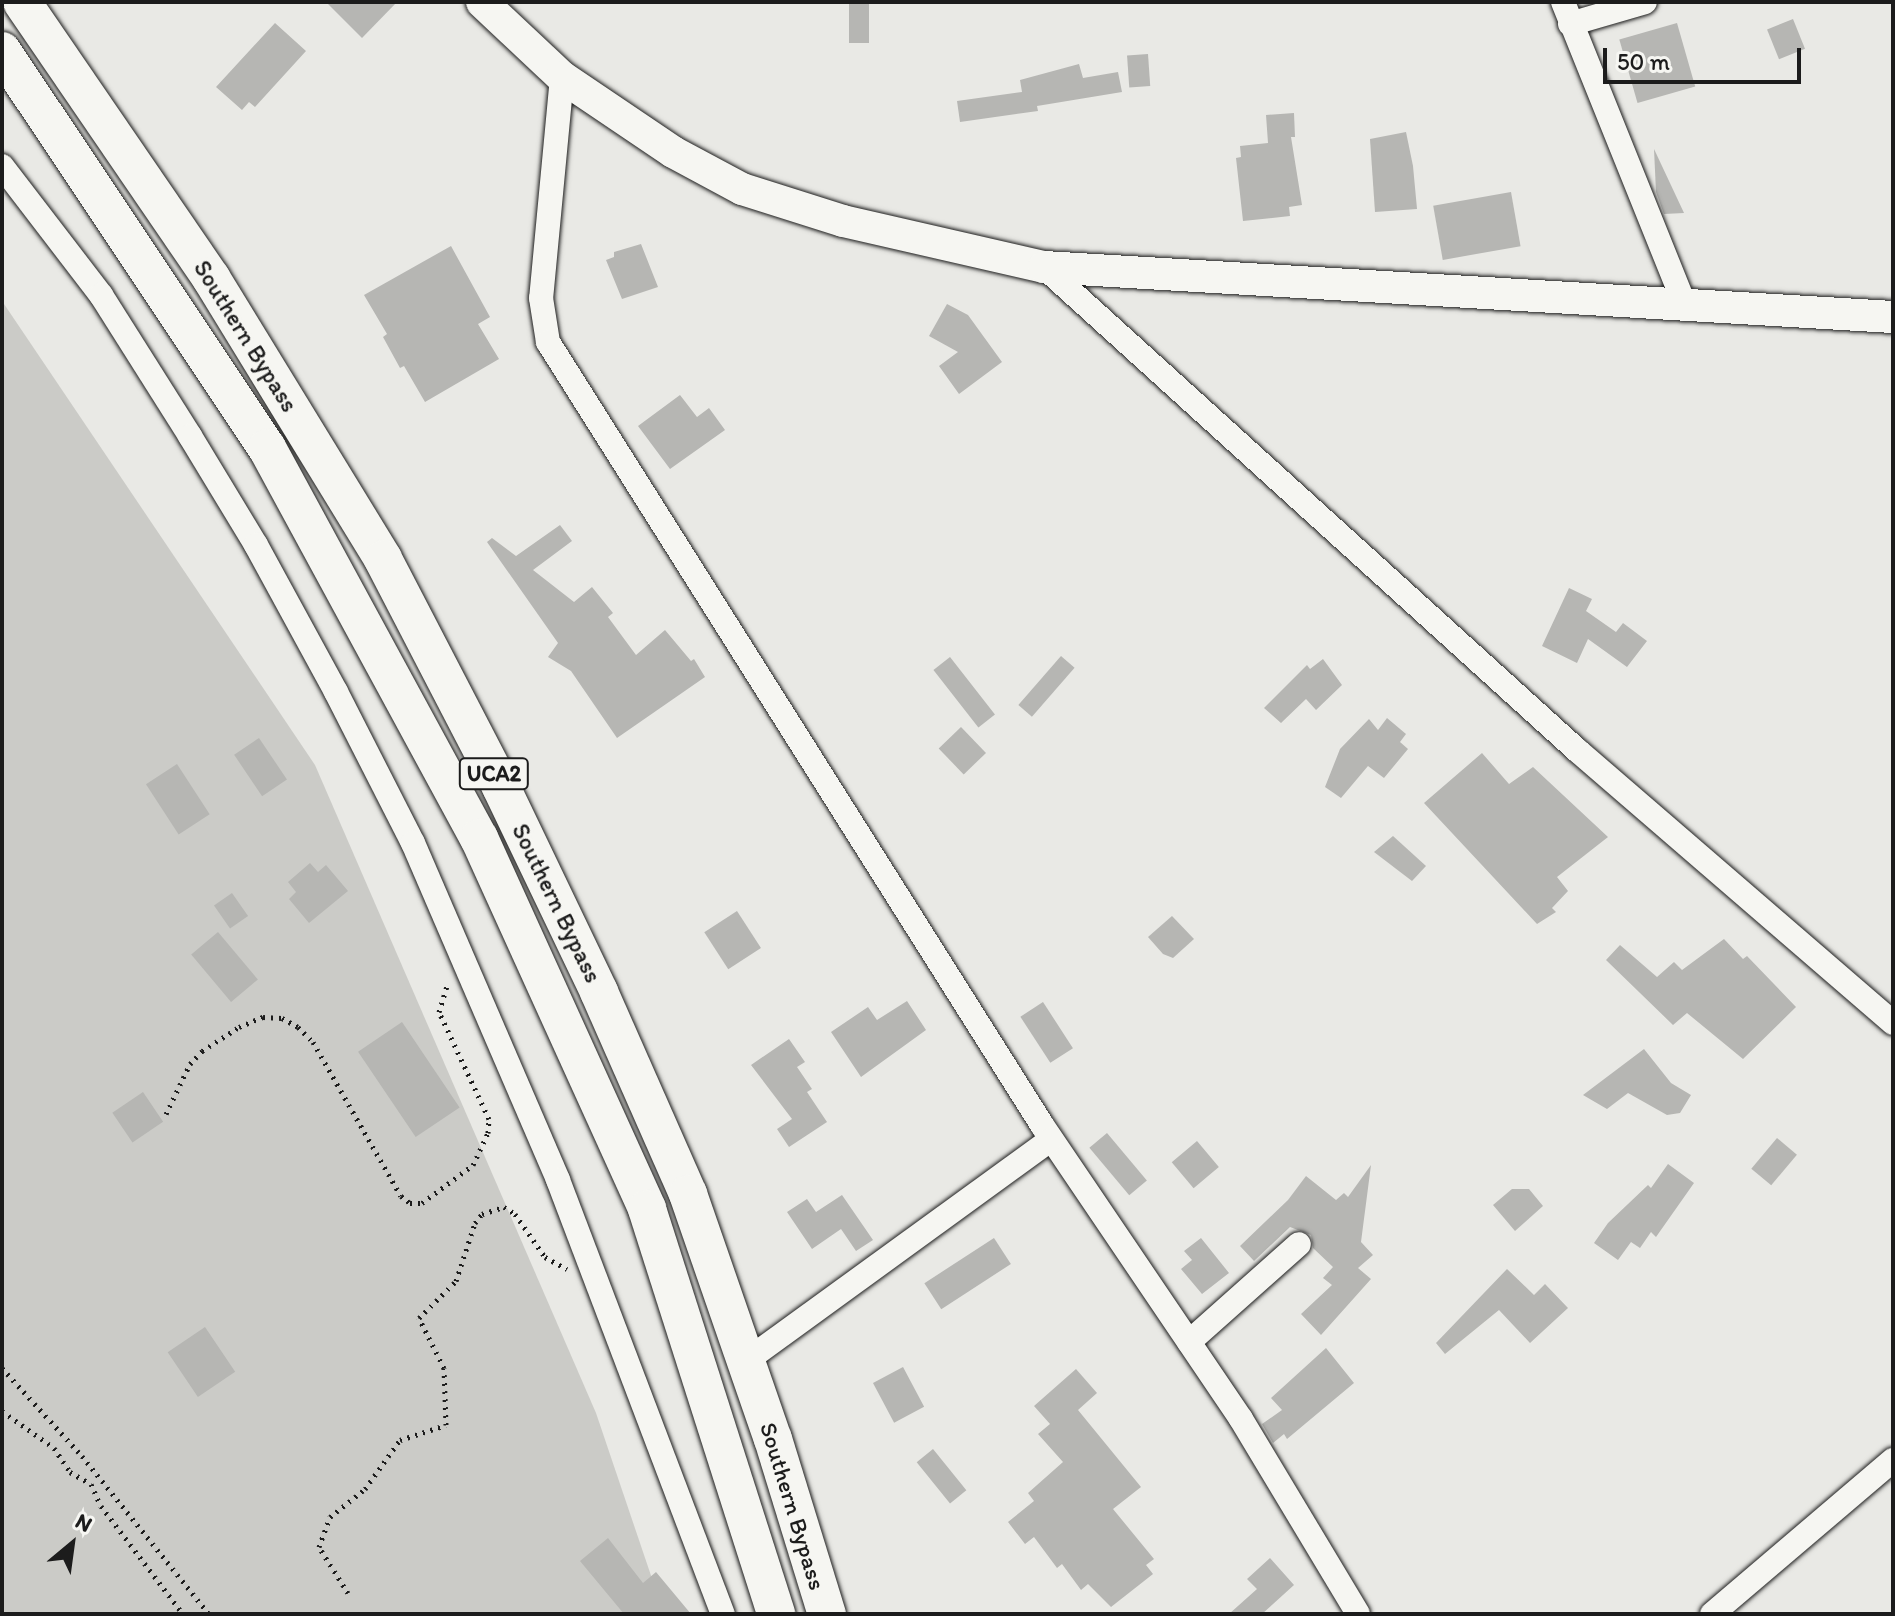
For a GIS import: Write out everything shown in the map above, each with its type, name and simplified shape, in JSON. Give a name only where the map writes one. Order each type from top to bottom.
[{"type":"highway","name":"Southern Bypass","points":[[22,2],[211,278],[383,559],[501,787],[599,992],[688,1194],[746,1361],[827,1614]]},
{"type":"highway","name":"Southern Bypass","points":[[2,51],[267,448],[479,838],[647,1209],[776,1614]]},
{"type":"main road","points":[[482,2],[562,77],[673,152],[742,189],[843,221],[1044,267],[1893,317]]},
{"type":"street","points":[[1645,2],[1567,13],[1684,303]]},
{"type":"street","points":[[562,77],[541,298],[548,342],[1051,1139],[1241,1419],[1358,1614]]},
{"type":"street","points":[[2,166],[101,295],[256,545],[413,843],[600,1285],[723,1614]]},
{"type":"street","points":[[1044,267],[1578,751],[1893,1023]]},
{"type":"street","points":[[746,1361],[1051,1139]]},
{"type":"street","points":[[1189,1342],[1299,1244]]},
{"type":"street","points":[[1712,1614],[1893,1460]]},
{"type":"path","points":[[166,1114],[178,1085],[202,1051],[239,1027],[263,1017],[282,1018],[313,1042],[401,1196],[410,1203],[422,1203],[473,1165],[488,1133],[489,1119],[439,1012],[441,998],[461,955]]},
{"type":"path","points":[[348,1593],[319,1547],[330,1517],[365,1489],[400,1440],[446,1425],[444,1368],[419,1318],[456,1281],[482,1214],[504,1207],[515,1214],[545,1257],[600,1285]]},
{"type":"path","points":[[2,1368],[82,1456],[209,1614]]},
{"type":"path","points":[[2,1411],[54,1448],[70,1472],[91,1484],[101,1506],[183,1614]]},
{"type":"shaded area","points":[[2,301],[315,765],[596,1413],[664,1614],[2,1614]]},
{"type":"building","points":[[326,2],[397,2],[362,38]]},
{"type":"building","points":[[849,2],[869,2],[869,43],[849,43]]},
{"type":"building","points":[[1793,19],[1805,49],[1779,59],[1767,29]]},
{"type":"building","points":[[275,23],[306,51],[255,107],[249,102],[242,110],[216,87]]},
{"type":"building","points":[[1677,23],[1695,86],[1638,103],[1619,40]]},
{"type":"building","points":[[1148,54],[1150,86],[1129,87],[1127,55]]},
{"type":"building","points":[[1079,64],[1083,78],[1118,72],[1122,92],[1037,106],[1038,111],[960,122],[957,101],[1022,92],[1020,80]]},
{"type":"building","points":[[1294,113],[1295,137],[1291,137],[1302,205],[1289,207],[1290,216],[1243,221],[1236,158],[1241,157],[1240,146],[1268,143],[1266,115]]},
{"type":"building","points":[[1406,132],[1417,209],[1375,212],[1370,139]]},
{"type":"building","points":[[1654,149],[1684,213],[1664,214],[1656,192]]},
{"type":"building","points":[[1511,192],[1521,246],[1443,260],[1433,206]]},
{"type":"building","points":[[641,244],[658,287],[622,299],[606,260],[614,257],[614,252]]},
{"type":"building","points":[[451,246],[490,317],[478,324],[499,359],[425,402],[404,366],[400,368],[383,337],[387,334],[364,295]]},
{"type":"building","points":[[947,304],[968,315],[1002,362],[959,394],[939,366],[958,352],[929,336]]},
{"type":"building","points":[[680,395],[697,417],[709,408],[725,430],[670,469],[638,426]]},
{"type":"building","points":[[560,525],[572,541],[533,570],[574,602],[592,587],[613,613],[608,617],[636,655],[665,630],[691,661],[694,659],[705,677],[617,738],[571,671],[548,657],[558,643],[487,542],[492,538],[516,556]]},
{"type":"building","points":[[1569,588],[1592,599],[1586,611],[1616,632],[1623,623],[1647,641],[1627,667],[1588,639],[1577,663],[1542,646]]},
{"type":"building","points":[[1061,656],[1075,668],[1032,717],[1018,705]]},
{"type":"building","points":[[950,657],[995,715],[978,727],[933,670]]},
{"type":"building","points":[[1323,659],[1342,685],[1316,710],[1306,699],[1281,723],[1264,708],[1307,665],[1310,669]]},
{"type":"building","points":[[1387,718],[1406,734],[1400,742],[1408,749],[1384,778],[1368,766],[1341,798],[1325,787],[1340,749],[1369,719],[1378,730]]},
{"type":"building","points":[[961,727],[986,753],[964,774],[939,749]]},
{"type":"building","points":[[259,738],[287,779],[262,796],[234,755]]},
{"type":"building","points":[[1482,753],[1509,784],[1533,767],[1608,837],[1557,877],[1568,891],[1552,908],[1556,912],[1537,924],[1424,803]]},
{"type":"building","points":[[177,764],[210,814],[179,834],[146,784]]},
{"type":"building","points":[[1393,836],[1426,866],[1412,881],[1374,852]]},
{"type":"building","points":[[310,863],[318,872],[326,865],[348,891],[309,923],[289,899],[296,892],[288,882]]},
{"type":"building","points":[[232,893],[248,916],[230,929],[214,906]]},
{"type":"building","points":[[737,911],[761,948],[728,969],[704,932]]},
{"type":"building","points":[[1172,916],[1194,939],[1173,958],[1163,954],[1148,937]]},
{"type":"building","points":[[218,932],[258,979],[231,1002],[191,954]]},
{"type":"building","points":[[1724,939],[1743,959],[1747,956],[1796,1007],[1743,1059],[1687,1013],[1673,1025],[1606,960],[1620,945],[1657,977],[1674,962],[1682,970]]},
{"type":"building","points":[[907,1001],[926,1030],[861,1077],[831,1032],[868,1007],[877,1020]]},
{"type":"building","points":[[1043,1002],[1073,1048],[1050,1063],[1020,1017]]},
{"type":"building","points":[[402,1022],[460,1107],[416,1137],[358,1052]]},
{"type":"building","points":[[789,1039],[805,1062],[797,1067],[812,1089],[807,1092],[827,1122],[789,1147],[777,1129],[792,1119],[751,1065]]},
{"type":"building","points":[[1644,1049],[1671,1083],[1691,1095],[1680,1113],[1667,1115],[1628,1093],[1607,1109],[1583,1095]]},
{"type":"building","points":[[143,1092],[163,1122],[132,1143],[112,1113]]},
{"type":"building","points":[[1107,1133],[1147,1180],[1129,1195],[1089,1148]]},
{"type":"building","points":[[1777,1138],[1797,1155],[1771,1185],[1751,1169]]},
{"type":"building","points":[[1197,1141],[1219,1167],[1194,1188],[1172,1162]]},
{"type":"building","points":[[1668,1164],[1694,1183],[1656,1237],[1651,1232],[1640,1248],[1631,1242],[1618,1260],[1594,1243],[1608,1223],[1648,1185],[1651,1188]]},
{"type":"building","points":[[1371,1165],[1361,1242],[1373,1255],[1358,1268],[1371,1279],[1321,1335],[1301,1314],[1332,1285],[1323,1278],[1333,1267],[1313,1248],[1311,1235],[1290,1227],[1254,1261],[1240,1246],[1288,1200],[1306,1176],[1336,1200],[1344,1193],[1348,1197]]},
{"type":"building","points":[[1512,1189],[1529,1189],[1543,1206],[1515,1231],[1493,1205]]},
{"type":"building","points":[[842,1195],[873,1240],[856,1251],[841,1229],[812,1249],[787,1212],[807,1199],[816,1212]]},
{"type":"building","points":[[994,1238],[1011,1264],[941,1309],[924,1283]]},
{"type":"building","points":[[1201,1238],[1229,1273],[1202,1294],[1181,1269],[1192,1260],[1184,1251]]},
{"type":"building","points":[[1507,1269],[1534,1295],[1545,1284],[1568,1308],[1530,1343],[1499,1310],[1445,1354],[1436,1343]]},
{"type":"building","points":[[205,1327],[235,1372],[198,1397],[168,1352]]},
{"type":"building","points":[[1326,1348],[1354,1383],[1287,1439],[1284,1434],[1273,1443],[1262,1424],[1282,1410],[1271,1398]]},
{"type":"building","points":[[903,1367],[924,1407],[894,1423],[873,1383]]},
{"type":"building","points":[[1076,1369],[1097,1393],[1078,1410],[1141,1487],[1113,1509],[1154,1559],[1146,1565],[1153,1574],[1111,1607],[1088,1584],[1081,1590],[1062,1564],[1057,1568],[1034,1537],[1025,1544],[1008,1522],[1034,1501],[1028,1493],[1063,1462],[1038,1434],[1050,1424],[1034,1406]]},
{"type":"building","points":[[933,1449],[966,1490],[950,1503],[917,1462]]},
{"type":"building","points":[[608,1538],[643,1583],[656,1572],[691,1614],[624,1614],[580,1561]]},
{"type":"building","points":[[1270,1558],[1294,1585],[1262,1614],[1229,1614],[1257,1589],[1247,1579]]}]
